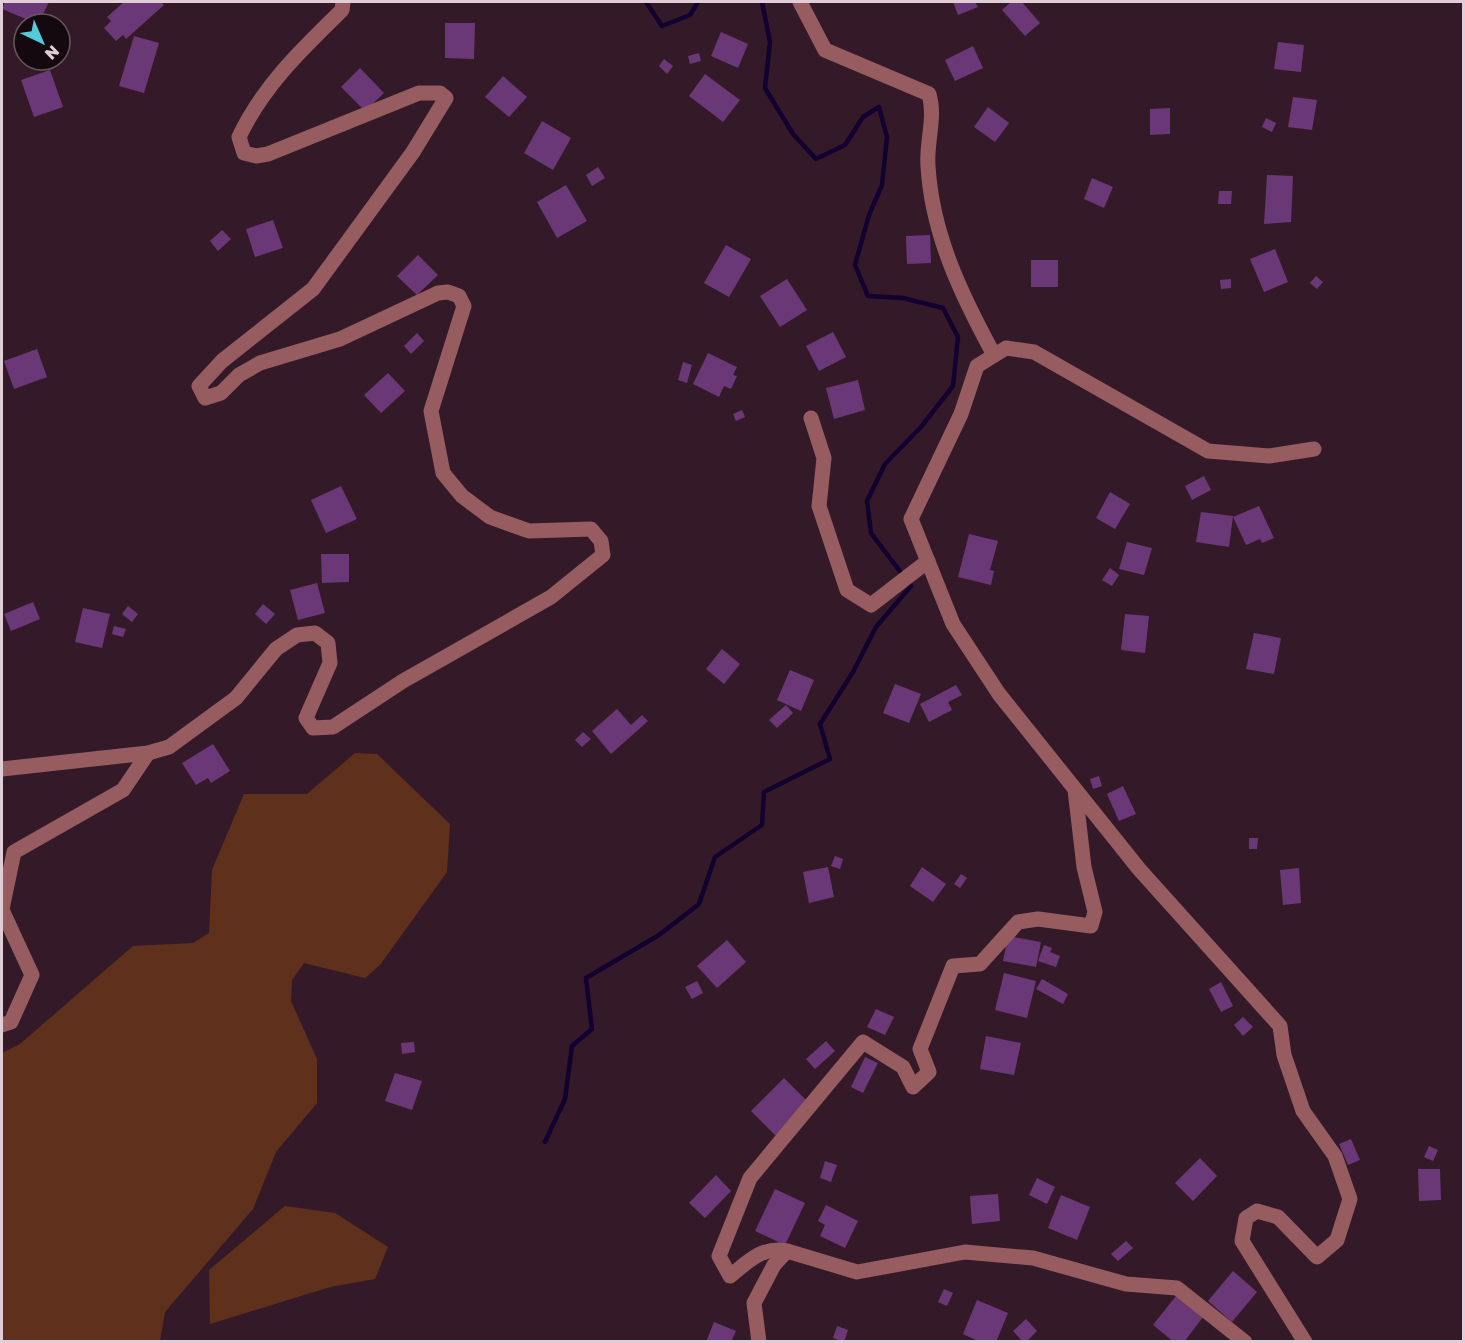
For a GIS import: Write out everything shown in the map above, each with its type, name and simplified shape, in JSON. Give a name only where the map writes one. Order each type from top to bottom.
[{"type":"street","points":[[2,769],[148,753],[169,747],[236,698],[276,649],[297,635],[315,633],[328,643],[330,663],[306,718],[312,729],[333,727],[403,681],[551,597],[603,555],[601,541],[591,529],[529,531],[490,517],[462,496],[443,473],[431,411],[464,306],[459,296],[448,292],[438,293],[340,339],[260,363],[239,375],[221,393],[214,396],[206,398],[201,392],[199,386],[203,378],[313,289],[413,152],[446,98],[440,93],[419,93],[268,154],[256,156],[244,153],[239,137],[250,113],[277,75],[342,10],[343,2]]},
{"type":"street","points":[[800,2],[825,50],[929,94],[933,108],[927,165],[937,228],[961,295],[994,355]]},
{"type":"street","points":[[1305,1341],[1242,1240],[1246,1218],[1257,1211],[1278,1217],[1317,1257],[1337,1240],[1350,1198],[1335,1156],[1303,1111],[1284,1055],[1280,1026],[1139,869],[999,694],[953,624],[911,519],[961,414],[977,366],[1006,348],[1034,352],[1208,451],[1269,456],[1314,449]]},
{"type":"street","points":[[811,418],[824,458],[819,506],[847,590],[871,605],[928,561]]},
{"type":"street","points":[[2,1025],[11,1022],[32,975],[2,910],[14,852],[123,790],[148,753]]},
{"type":"street","points":[[1075,790],[1084,867],[1095,912],[1091,926],[1038,919],[1018,922],[980,964],[953,966],[920,1049],[929,1072],[913,1087],[903,1067],[863,1042],[750,1178],[719,1256],[730,1276],[763,1251],[775,1249],[857,1272],[965,1252],[1033,1258],[1126,1284],[1177,1288],[1245,1341]]},
{"type":"street","points":[[759,1341],[754,1303],[774,1265],[787,1251]]},
{"type":"shaded area","points":[[355,753],[377,754],[450,824],[447,872],[380,965],[365,978],[304,963],[292,980],[291,1001],[317,1059],[317,1103],[276,1152],[253,1209],[165,1312],[160,1341],[2,1341],[2,1053],[20,1044],[133,946],[193,943],[209,933],[212,870],[244,794],[307,794]]},
{"type":"shaded area","points":[[285,1206],[335,1213],[388,1247],[375,1279],[330,1287],[210,1324],[209,1270]]},
{"type":"building","points":[[5,2],[49,2],[44,12],[12,13],[2,9]]},
{"type":"building","points":[[124,2],[161,2],[164,5],[126,39],[123,35],[116,41],[104,28],[111,21],[107,17]]},
{"type":"building","points":[[953,2],[975,2],[978,7],[958,15]]},
{"type":"building","points":[[1011,2],[1022,2],[1040,23],[1025,36],[1002,10]]},
{"type":"building","points":[[445,23],[475,23],[474,59],[445,58]]},
{"type":"building","points":[[721,32],[748,44],[738,68],[711,56]]},
{"type":"building","points":[[134,36],[159,43],[144,93],[119,86]]},
{"type":"building","points":[[1278,42],[1304,45],[1301,72],[1274,69]]},
{"type":"building","points":[[973,46],[983,68],[955,81],[945,60]]},
{"type":"building","points":[[699,53],[701,61],[690,64],[688,56]]},
{"type":"building","points":[[664,59],[673,66],[667,74],[659,66]]},
{"type":"building","points":[[360,68],[384,93],[365,111],[341,87]]},
{"type":"building","points":[[51,72],[63,107],[34,117],[21,80]]},
{"type":"building","points":[[705,74],[740,100],[723,122],[689,96]]},
{"type":"building","points":[[503,76],[527,97],[509,117],[485,97]]},
{"type":"building","points":[[1293,97],[1317,100],[1312,130],[1288,127]]},
{"type":"building","points":[[988,107],[1009,123],[995,142],[974,127]]},
{"type":"building","points":[[1170,108],[1170,134],[1150,135],[1150,109]]},
{"type":"building","points":[[1266,118],[1276,123],[1272,132],[1262,127]]},
{"type":"building","points":[[542,121],[571,138],[553,170],[524,153]]},
{"type":"building","points":[[598,167],[605,178],[592,186],[586,175]]},
{"type":"building","points":[[1267,175],[1293,176],[1291,222],[1264,224]]},
{"type":"building","points":[[1092,178],[1113,187],[1104,208],[1084,199]]},
{"type":"building","points":[[566,185],[587,221],[557,238],[537,202]]},
{"type":"building","points":[[1219,191],[1232,191],[1231,204],[1218,204]]},
{"type":"building","points":[[273,220],[283,248],[255,257],[246,229]]},
{"type":"building","points":[[222,230],[231,239],[218,251],[210,241]]},
{"type":"building","points":[[930,235],[931,263],[907,264],[906,236]]},
{"type":"building","points":[[726,245],[751,259],[729,297],[704,283]]},
{"type":"building","points":[[1275,249],[1288,282],[1264,292],[1250,259]]},
{"type":"building","points":[[418,255],[438,275],[417,295],[397,276]]},
{"type":"building","points":[[1031,260],[1058,260],[1058,287],[1031,287]]},
{"type":"building","points":[[1316,276],[1323,282],[1317,289],[1310,283]]},
{"type":"building","points":[[787,279],[807,310],[780,327],[760,296]]},
{"type":"building","points":[[1231,279],[1231,288],[1221,289],[1220,280]]},
{"type":"building","points":[[833,332],[846,357],[819,371],[806,346]]},
{"type":"building","points":[[417,333],[424,341],[411,354],[404,346]]},
{"type":"building","points":[[37,349],[47,377],[14,389],[4,361]]},
{"type":"building","points":[[708,353],[737,367],[733,375],[737,376],[731,389],[724,386],[719,397],[693,384]]},
{"type":"building","points":[[683,362],[692,365],[687,383],[678,380]]},
{"type":"building","points":[[388,373],[405,391],[381,413],[364,395]]},
{"type":"building","points":[[858,380],[865,410],[834,419],[826,388]]},
{"type":"building","points":[[742,410],[745,417],[736,421],[733,414]]},
{"type":"building","points":[[1204,476],[1211,490],[1192,500],[1185,486]]},
{"type":"building","points":[[341,486],[357,519],[326,533],[311,500]]},
{"type":"building","points":[[1110,492],[1130,504],[1115,529],[1096,518]]},
{"type":"building","points":[[1259,506],[1274,538],[1262,543],[1260,539],[1246,545],[1233,517]]},
{"type":"building","points":[[1201,512],[1233,516],[1229,547],[1196,542]]},
{"type":"building","points":[[969,534],[998,541],[990,570],[994,571],[991,585],[958,577]]},
{"type":"building","points":[[1127,542],[1152,548],[1144,575],[1119,569]]},
{"type":"building","points":[[321,554],[349,554],[349,582],[322,583]]},
{"type":"building","points":[[1110,568],[1119,575],[1112,586],[1102,580]]},
{"type":"building","points":[[317,583],[325,613],[298,620],[290,590]]},
{"type":"building","points":[[33,602],[40,619],[11,631],[4,614]]},
{"type":"building","points":[[263,604],[275,614],[266,624],[255,614]]},
{"type":"building","points":[[128,606],[138,614],[132,622],[122,614]]},
{"type":"building","points":[[83,608],[110,614],[102,648],[75,642]]},
{"type":"building","points":[[1125,614],[1149,616],[1145,653],[1121,650]]},
{"type":"building","points":[[114,626],[126,629],[123,637],[112,634]]},
{"type":"building","points":[[1254,633],[1281,638],[1274,674],[1246,669]]},
{"type":"building","points":[[722,649],[740,664],[724,684],[706,669]]},
{"type":"building","points":[[790,670],[814,680],[801,711],[777,700]]},
{"type":"building","points":[[895,684],[921,694],[909,723],[883,713]]},
{"type":"building","points":[[956,685],[962,695],[948,702],[952,710],[929,722],[920,704]]},
{"type":"building","points":[[786,705],[793,713],[777,728],[769,720]]},
{"type":"building","points":[[617,709],[631,725],[642,715],[648,721],[611,754],[592,731]]},
{"type":"building","points":[[583,732],[591,739],[582,747],[575,740]]},
{"type":"building","points":[[213,744],[230,771],[211,783],[208,778],[196,785],[182,763]]},
{"type":"building","points":[[1099,776],[1102,786],[1093,789],[1090,779]]},
{"type":"building","points":[[1123,786],[1136,814],[1119,821],[1107,794]]},
{"type":"building","points":[[1249,838],[1258,838],[1257,849],[1249,849]]},
{"type":"building","points":[[835,856],[843,859],[840,869],[831,866]]},
{"type":"building","points":[[828,867],[834,897],[809,903],[803,872]]},
{"type":"building","points":[[922,867],[946,884],[933,902],[910,886]]},
{"type":"building","points":[[1299,868],[1301,903],[1283,905],[1280,870]]},
{"type":"building","points":[[961,874],[967,878],[960,888],[954,884]]},
{"type":"building","points":[[1008,936],[1041,942],[1036,967],[1003,961]]},
{"type":"building","points":[[727,940],[746,962],[717,988],[697,966]]},
{"type":"building","points":[[1044,945],[1052,948],[1050,952],[1060,956],[1056,967],[1038,961]]},
{"type":"building","points":[[1004,973],[1036,981],[1027,1018],[995,1010]]},
{"type":"building","points":[[1042,979],[1068,994],[1063,1004],[1036,989]]},
{"type":"building","points":[[697,981],[703,993],[692,999],[685,987]]},
{"type":"building","points":[[1221,982],[1233,1006],[1221,1012],[1209,989]]},
{"type":"building","points":[[876,1009],[894,1017],[885,1035],[867,1027]]},
{"type":"building","points":[[1243,1017],[1253,1027],[1243,1036],[1234,1025]]},
{"type":"building","points":[[986,1036],[1021,1043],[1014,1075],[980,1069]]},
{"type":"building","points":[[826,1041],[835,1051],[815,1069],[806,1059]]},
{"type":"building","points":[[414,1042],[415,1052],[402,1054],[401,1043]]},
{"type":"building","points":[[865,1057],[878,1063],[863,1093],[851,1087]]},
{"type":"building","points":[[395,1073],[422,1081],[412,1110],[385,1101]]},
{"type":"building","points":[[784,1078],[809,1103],[776,1136],[751,1111]]},
{"type":"building","points":[[1351,1139],[1360,1160],[1348,1165],[1339,1144]]},
{"type":"building","points":[[1429,1146],[1438,1150],[1433,1161],[1424,1157]]},
{"type":"building","points":[[1200,1158],[1217,1176],[1193,1201],[1175,1183]]},
{"type":"building","points":[[825,1161],[837,1165],[831,1182],[820,1178]]},
{"type":"building","points":[[1418,1169],[1440,1169],[1441,1200],[1419,1201]]},
{"type":"building","points":[[716,1175],[731,1191],[705,1218],[689,1203]]},
{"type":"building","points":[[1037,1178],[1055,1187],[1047,1204],[1029,1195]]},
{"type":"building","points":[[775,1189],[805,1203],[785,1245],[755,1231]]},
{"type":"building","points":[[998,1194],[1000,1221],[972,1224],[970,1196]]},
{"type":"building","points":[[1061,1195],[1090,1207],[1077,1240],[1048,1228]]},
{"type":"building","points":[[826,1205],[858,1221],[845,1248],[820,1236],[825,1225],[818,1221]]},
{"type":"building","points":[[1126,1241],[1133,1248],[1118,1261],[1111,1254]]},
{"type":"building","points":[[1233,1271],[1257,1292],[1232,1322],[1208,1301]]},
{"type":"building","points":[[944,1289],[953,1293],[947,1306],[938,1302]]},
{"type":"building","points":[[1176,1296],[1203,1317],[1184,1342],[1174,1342],[1153,1325]]},
{"type":"building","points":[[977,1300],[1008,1313],[996,1342],[980,1342],[963,1334]]},
{"type":"building","points":[[1026,1319],[1037,1331],[1026,1342],[1023,1342],[1013,1331]]},
{"type":"building","points":[[714,1322],[736,1331],[731,1342],[706,1342]]},
{"type":"building","points":[[837,1326],[848,1330],[844,1342],[833,1338]]},
{"type":"waterway","points":[[646,2],[662,26],[690,15],[698,2]]},
{"type":"waterway","points":[[545,1142],[565,1099],[572,1046],[592,1029],[586,978],[659,935],[699,904],[715,857],[762,825],[764,792],[830,759],[820,724],[853,672],[876,627],[911,586],[871,533],[867,501],[885,464],[921,427],[953,386],[958,337],[943,308],[903,298],[868,296],[855,265],[869,215],[882,185],[887,137],[879,107],[863,117],[845,145],[816,159],[793,134],[765,88],[770,42],[762,2]]}]
